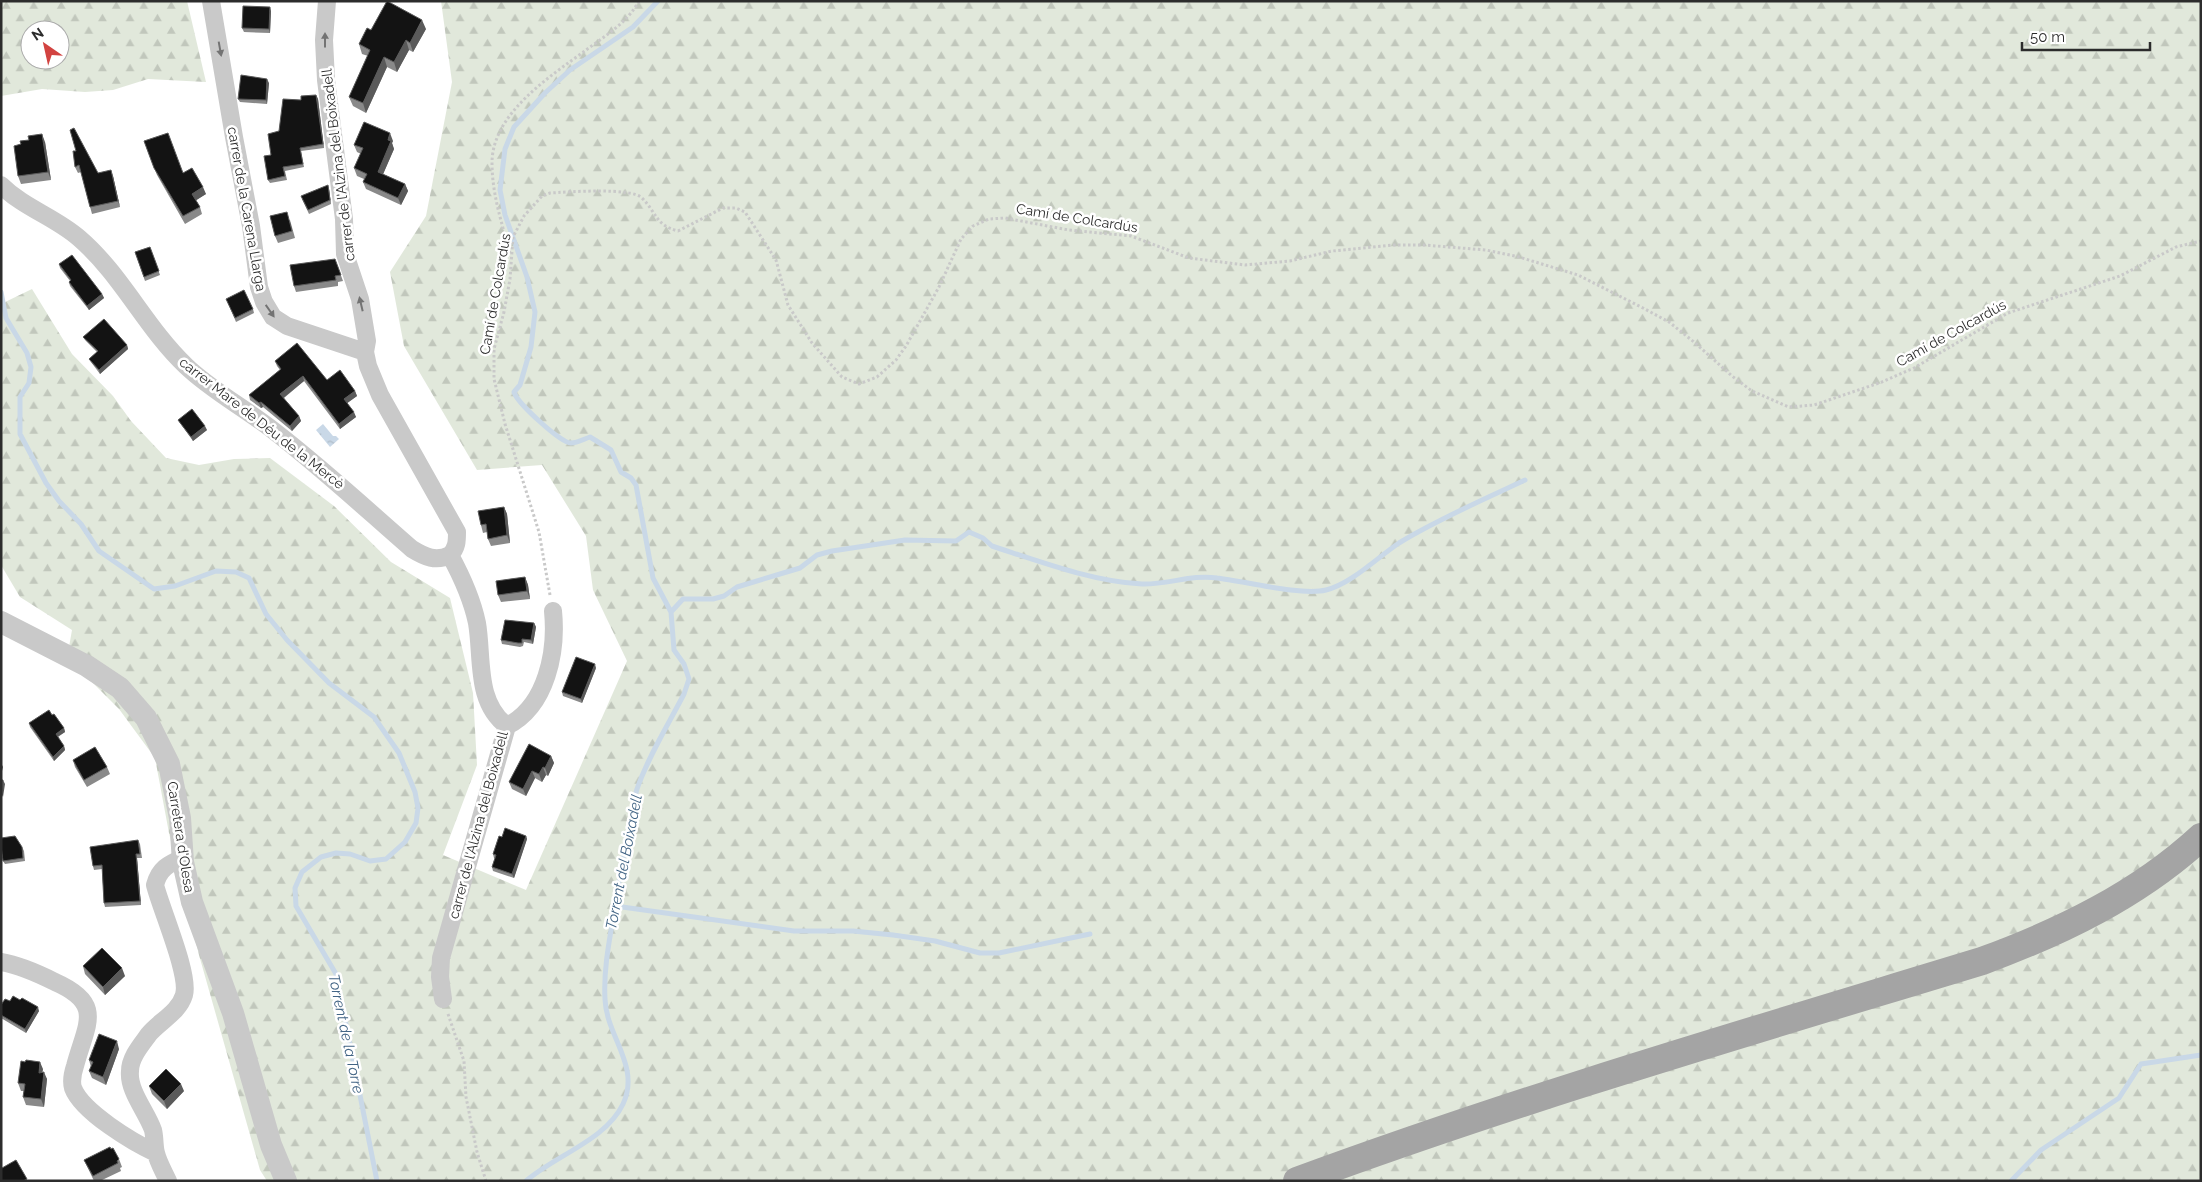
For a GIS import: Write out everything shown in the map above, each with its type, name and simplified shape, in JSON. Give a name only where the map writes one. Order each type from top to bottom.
[{"type":"main road","points":[[1297,1181],[1396,1144],[1636,1066],[1982,962],[2032,943],[2122,896],[2201,837]]},
{"type":"main road","points":[[1342,1181],[1483,1130],[1650,1076],[1995,972],[2037,956],[2093,929],[2130,908],[2201,856]]},
{"type":"street","name":"carrer de la Carena Llarga","points":[[211,1],[251,226],[259,288],[264,302],[273,317],[287,326],[365,352]]},
{"type":"street","name":"carrer de l'Alzina del Boixadell","points":[[327,1],[324,40],[326,80],[344,219],[345,254],[360,299],[367,341],[365,352],[373,380],[380,395],[457,532],[455,549],[450,555],[472,602],[477,624],[480,670],[484,690],[496,717],[507,726],[441,958],[440,977],[443,999]]},
{"type":"street","name":"carrer Mare de Déu de la Mercè","points":[[1,185],[23,203],[79,237],[111,271],[149,325],[168,348],[200,377],[309,458],[412,549],[433,558],[442,559],[450,555]]},
{"type":"street","points":[[507,726],[516,722],[525,712],[545,681],[553,653],[555,633],[553,610]]},
{"type":"street","name":"Carretera d'Olesa","points":[[1,622],[87,666],[120,688],[146,718],[169,764],[180,818],[183,858],[192,902],[233,1013],[271,1145],[286,1181]]},
{"type":"street","points":[[168,1181],[156,1153],[153,1132],[132,1084],[129,1071],[145,1039],[179,1005],[185,994],[180,964],[155,886],[158,874],[168,864],[183,858]]},
{"type":"street","points":[[1,962],[57,982],[82,998],[88,1009],[88,1022],[72,1075],[73,1088],[93,1112],[107,1124],[131,1141],[156,1153]]},
{"type":"path","points":[[510,256],[494,190],[492,161],[495,145],[509,116],[557,70],[617,28],[639,1]]},
{"type":"path","name":"Camí de Colcardús","points":[[553,610],[539,532],[505,424],[494,379],[494,349],[504,312],[510,279],[510,256],[513,237],[524,216],[542,196],[550,193],[619,191],[632,194],[642,197],[650,211],[666,228],[678,231],[723,208],[736,208],[745,212],[776,260],[788,306],[812,343],[842,377],[850,382],[859,384],[878,376],[896,360],[906,346],[939,287],[960,239],[973,226],[990,219],[1004,218],[1069,230],[1131,236],[1189,258],[1245,265],[1290,261],[1368,247],[1424,245],[1486,250],[1552,266],[1614,292],[1669,322],[1752,391],[1789,407],[1814,405],[1882,382],[1914,368],[2008,313],[2120,276],[2176,247],[2201,241]]},
{"type":"path","points":[[443,999],[464,1061],[466,1097],[477,1152],[486,1181]]},
{"type":"green space","points":[[1,1],[187,1],[206,82],[148,79],[113,90],[85,92],[42,89],[1,96]]},
{"type":"green space","points":[[441,1],[2201,1],[2201,1181],[267,1181],[260,1170],[199,955],[169,833],[155,758],[119,709],[92,682],[66,664],[72,630],[20,597],[1,565],[1,304],[32,289],[72,354],[113,396],[131,421],[166,458],[199,465],[234,459],[270,458],[334,506],[391,562],[450,598],[473,693],[477,765],[443,855],[526,890],[627,661],[593,590],[586,536],[542,465],[477,470],[404,346],[390,272],[426,216],[452,82]]},
{"type":"water","points":[[323,424],[333,436],[339,439],[330,447],[316,430]]},
{"type":"building","points":[[387,1],[422,20],[410,43],[406,40],[394,62],[384,57],[363,103],[349,97],[370,50],[359,44],[367,28],[371,30]]},
{"type":"building","points":[[243,6],[270,7],[269,29],[242,28]]},
{"type":"building","points":[[241,75],[267,79],[266,100],[238,99]]},
{"type":"building","points":[[316,95],[323,144],[300,148],[303,164],[283,167],[285,176],[268,180],[264,156],[271,155],[268,134],[279,131],[283,99],[301,100],[301,96]]},
{"type":"building","points":[[364,122],[390,133],[388,140],[391,141],[378,172],[405,184],[398,198],[363,182],[367,174],[354,168],[363,148],[354,145]]},
{"type":"building","points":[[74,128],[98,173],[111,170],[118,201],[90,207],[79,165],[75,167],[73,151],[76,151],[70,130]]},
{"type":"building","points":[[168,133],[183,173],[192,168],[203,187],[192,194],[200,207],[183,216],[154,168],[144,141]]},
{"type":"building","points":[[42,134],[48,172],[18,176],[14,146],[21,144],[20,141],[29,140],[28,136]]},
{"type":"building","points":[[328,185],[330,200],[308,210],[301,196]]},
{"type":"building","points":[[287,212],[292,231],[275,236],[270,216]]},
{"type":"building","points":[[150,247],[159,271],[144,277],[135,252]]},
{"type":"building","points":[[72,255],[102,294],[87,306],[69,282],[71,280],[59,264]]},
{"type":"building","points":[[335,259],[341,275],[335,276],[336,280],[294,286],[290,265]]},
{"type":"building","points":[[244,290],[253,309],[235,318],[226,299]]},
{"type":"building","points":[[104,319],[127,345],[99,370],[89,359],[98,351],[83,337]]},
{"type":"building","points":[[297,343],[327,380],[340,370],[355,391],[344,399],[354,412],[339,424],[303,376],[280,394],[299,416],[290,426],[261,402],[259,403],[249,395],[281,369],[275,361]]},
{"type":"building","points":[[192,409],[205,426],[191,437],[178,420]]},
{"type":"building","points":[[504,507],[507,535],[488,539],[486,524],[481,525],[478,511]]},
{"type":"building","points":[[525,577],[527,591],[498,595],[496,581]]},
{"type":"building","points":[[505,620],[534,623],[531,640],[522,639],[522,643],[518,643],[501,640]]},
{"type":"building","points":[[576,657],[595,664],[581,699],[562,692]]},
{"type":"building","points":[[49,710],[64,728],[56,734],[64,746],[53,757],[29,723]]},
{"type":"building","points":[[529,744],[551,756],[545,768],[543,767],[539,774],[532,771],[523,789],[509,782]]},
{"type":"building","points":[[95,747],[107,767],[84,780],[73,760]]},
{"type":"building","points":[[505,828],[526,836],[512,874],[492,867],[496,855],[493,854],[499,836],[502,837]]},
{"type":"building","points":[[15,836],[22,847],[23,858],[3,861],[1,838]]},
{"type":"building","points":[[138,840],[140,854],[136,854],[140,901],[104,903],[102,865],[93,866],[90,847]]},
{"type":"building","points":[[102,948],[122,968],[103,987],[83,966]]},
{"type":"building","points":[[13,996],[20,1000],[22,998],[38,1007],[25,1029],[1,1015],[1,1005],[5,999],[10,1001]]},
{"type":"building","points":[[99,1034],[117,1041],[103,1077],[89,1071],[93,1062],[89,1060]]},
{"type":"building","points":[[26,1060],[40,1062],[39,1073],[44,1072],[41,1099],[23,1097],[25,1084],[18,1083],[21,1061],[25,1062]]},
{"type":"building","points":[[166,1069],[181,1084],[164,1101],[149,1086]]},
{"type":"building","points":[[110,1147],[111,1149],[113,1148],[119,1159],[118,1163],[93,1176],[84,1160]]},
{"type":"building","points":[[16,1160],[27,1179],[23,1181],[1,1181],[1,1167]]},
{"type":"waterway","name":"Torrent del Boixadell","points":[[526,1181],[605,1128],[623,1104],[628,1077],[607,1013],[605,999],[608,946],[637,789],[652,753],[684,694],[689,679],[684,664],[674,650],[671,612],[653,578],[636,485],[631,478],[621,472],[611,450],[590,437],[578,442],[566,442],[531,413],[514,392],[520,385],[531,347],[535,312],[527,277],[505,215],[500,190],[505,149],[514,127],[545,93],[570,70],[633,27],[658,1]]},
{"type":"waterway","name":"Torrent de la Torre","points":[[1,292],[6,318],[27,353],[31,367],[29,383],[20,397],[20,434],[46,483],[59,501],[81,524],[99,551],[154,589],[175,586],[216,571],[236,572],[249,578],[266,614],[287,640],[329,683],[374,717],[399,753],[415,792],[418,808],[416,823],[405,842],[386,859],[370,861],[350,854],[336,853],[321,857],[302,872],[295,888],[296,906],[336,974],[377,1181]]},
{"type":"waterway","points":[[671,612],[683,599],[713,599],[724,596],[737,587],[800,568],[817,555],[905,540],[956,541],[969,532],[983,538],[992,546],[1066,570],[1105,579],[1151,584],[1208,577],[1288,590],[1326,590],[1355,576],[1414,534],[1525,480]]},
{"type":"waterway","points":[[615,906],[794,931],[853,931],[893,935],[935,941],[980,953],[999,953],[1090,934]]},
{"type":"waterway","points":[[2011,1181],[2041,1150],[2119,1098],[2141,1064],[2201,1055]]}]
